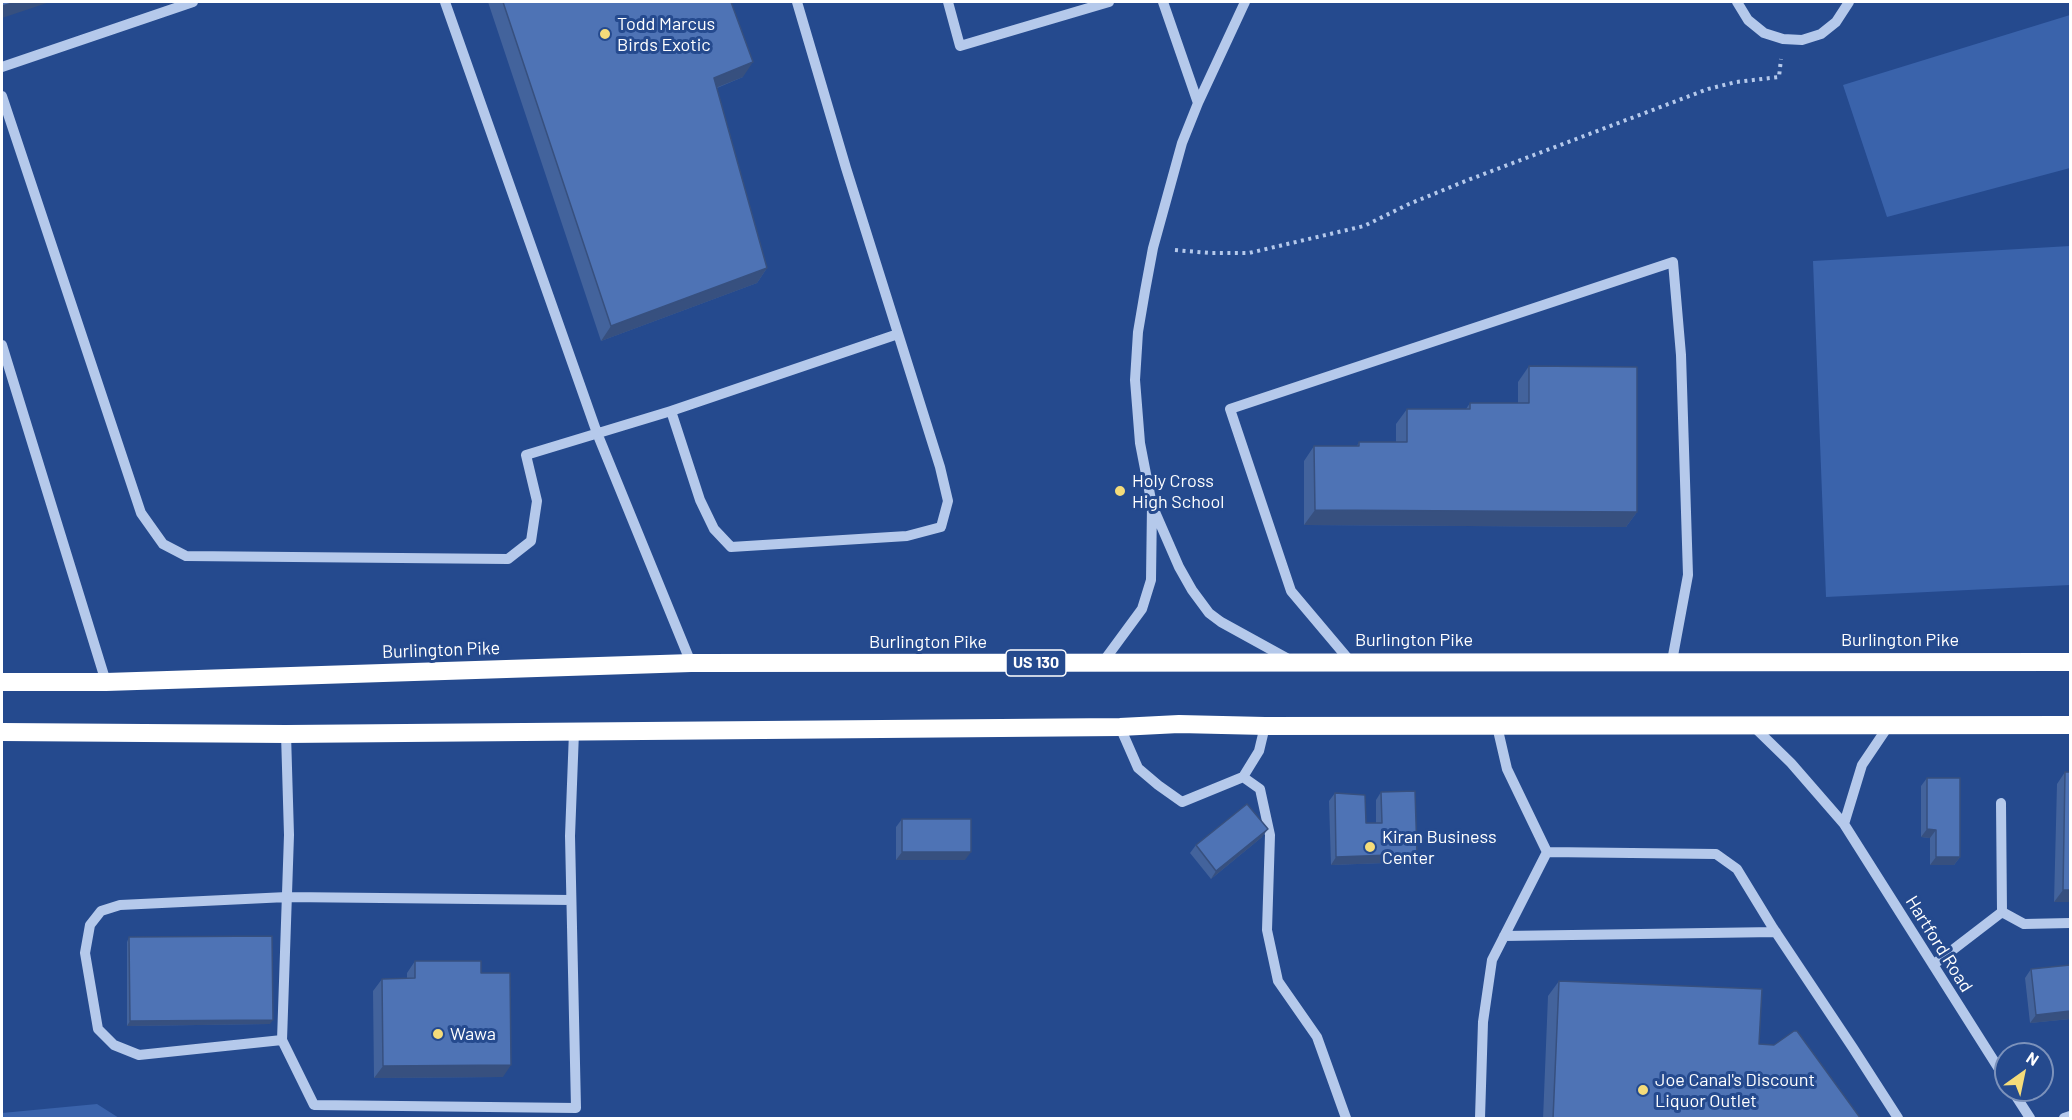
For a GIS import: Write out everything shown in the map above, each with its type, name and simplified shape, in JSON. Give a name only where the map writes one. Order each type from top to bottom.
[{"type":"highway","name":"Burlington Pike","points":[[2,682],[106,682],[691,663],[2070,662]]},
{"type":"highway","points":[[2,732],[286,734],[1120,727],[1179,724],[1265,726],[2070,725]]},
{"type":"street","points":[[2,67],[193,2]]},
{"type":"street","points":[[445,2],[597,433],[691,663]]},
{"type":"street","points":[[671,411],[700,500],[714,529],[731,547],[907,536],[941,527],[948,501],[940,467],[797,2]]},
{"type":"street","points":[[948,2],[960,46],[1109,2]]},
{"type":"street","points":[[1163,2],[1198,103]]},
{"type":"street","points":[[1103,662],[1142,609],[1151,580],[1152,505],[1140,443],[1135,380],[1138,332],[1153,248],[1182,143],[1245,2]]},
{"type":"street","points":[[1737,2],[1748,20],[1764,33],[1783,39],[1802,40],[1821,34],[1836,22],[1849,2]]},
{"type":"street","points":[[2,96],[141,513],[163,544],[186,556],[508,559],[531,541],[537,501],[526,455],[671,411],[898,334]]},
{"type":"street","points":[[1350,661],[1291,591],[1230,409],[1673,262],[1681,355],[1688,575],[1672,661]]},
{"type":"street","points":[[2,345],[106,682]]},
{"type":"street","points":[[1152,505],[1179,567],[1209,613],[1295,663]]},
{"type":"street","name":"Hartford Road","points":[[1752,725],[1791,763],[1844,824],[1994,1061]]},
{"type":"street","points":[[1844,824],[1862,765],[1889,725]]},
{"type":"street","points":[[1120,727],[1138,768],[1182,802],[1243,777],[1259,751],[1265,726]]},
{"type":"street","points":[[1497,726],[1508,770],[1547,852]]},
{"type":"street","points":[[286,734],[289,835],[282,1040],[314,1105],[576,1108],[570,836],[574,732]]},
{"type":"street","points":[[1243,777],[1260,789],[1270,835],[1267,930],[1278,981],[1317,1037],[1346,1119]]},
{"type":"street","points":[[2001,803],[2002,912]]},
{"type":"street","points":[[1547,852],[1716,854],[1737,869],[1898,1119]]},
{"type":"street","points":[[1480,1119],[1483,1022],[1492,960],[1547,852]]},
{"type":"street","points":[[282,1040],[139,1055],[114,1045],[98,1029],[85,953],[90,925],[101,910],[120,905],[287,897],[571,900]]},
{"type":"street","points":[[2002,912],[2024,924],[2070,923]]},
{"type":"street","points":[[1933,965],[2002,912]]},
{"type":"street","points":[[1504,936],[1776,932]]},
{"type":"street","points":[[2019,1102],[2030,1119]]},
{"type":"street","points":[[2064,1119],[2070,1116]]},
{"type":"path","points":[[1153,248],[1210,253],[1249,253],[1364,226],[1458,184],[1708,89],[1736,82],[1779,77],[1783,39]]},
{"type":"shaded area","points":[[2070,15],[2070,168],[1887,217],[1843,85]]},
{"type":"shaded area","points":[[2070,246],[2070,585],[1826,597],[1813,261]]},
{"type":"shaded area","points":[[97,1104],[119,1118],[2,1118],[2,1113]]},
{"type":"building","points":[[2,2],[16,2],[2,6]]},
{"type":"building","points":[[503,2],[731,2],[753,62],[714,78],[767,268],[611,326]]},
{"type":"building","points":[[1529,366],[1637,367],[1637,512],[1315,510],[1314,446],[1359,446],[1359,442],[1407,442],[1407,409],[1470,409],[1470,403],[1529,403]]},
{"type":"building","points":[[2065,772],[2070,772],[2070,890],[2063,890]]},
{"type":"building","points":[[1927,778],[1960,778],[1960,857],[1936,857],[1936,830],[1927,829]]},
{"type":"building","name":"Kiran Business Center","points":[[1415,791],[1417,854],[1336,857],[1335,793],[1365,795],[1366,823],[1382,823],[1381,792]]},
{"type":"building","points":[[1247,804],[1268,829],[1216,871],[1196,845]]},
{"type":"building","points":[[902,819],[971,819],[971,852],[902,852]]},
{"type":"building","points":[[272,936],[273,1020],[130,1021],[129,937]]},
{"type":"building","name":"Wawa","points":[[415,961],[481,961],[481,973],[510,973],[511,1065],[383,1066],[382,979],[415,978]]},
{"type":"building","points":[[2070,965],[2070,1011],[2036,1015],[2031,969]]},
{"type":"building","points":[[1559,981],[1762,989],[1759,1044],[1774,1045],[1797,1031],[1861,1119],[1553,1119]]},
{"type":"place","name":"Todd Marcus Birds Exotic","points":[[605,34]]},
{"type":"place","name":"Holy Cross High School","points":[[1120,491]]},
{"type":"place","name":"Kiran Business Center","points":[[1370,847]]},
{"type":"place","name":"Wawa","points":[[438,1034]]},
{"type":"place","name":"Joe Canal's Discount Liquor Outlet","points":[[1643,1090]]}]
